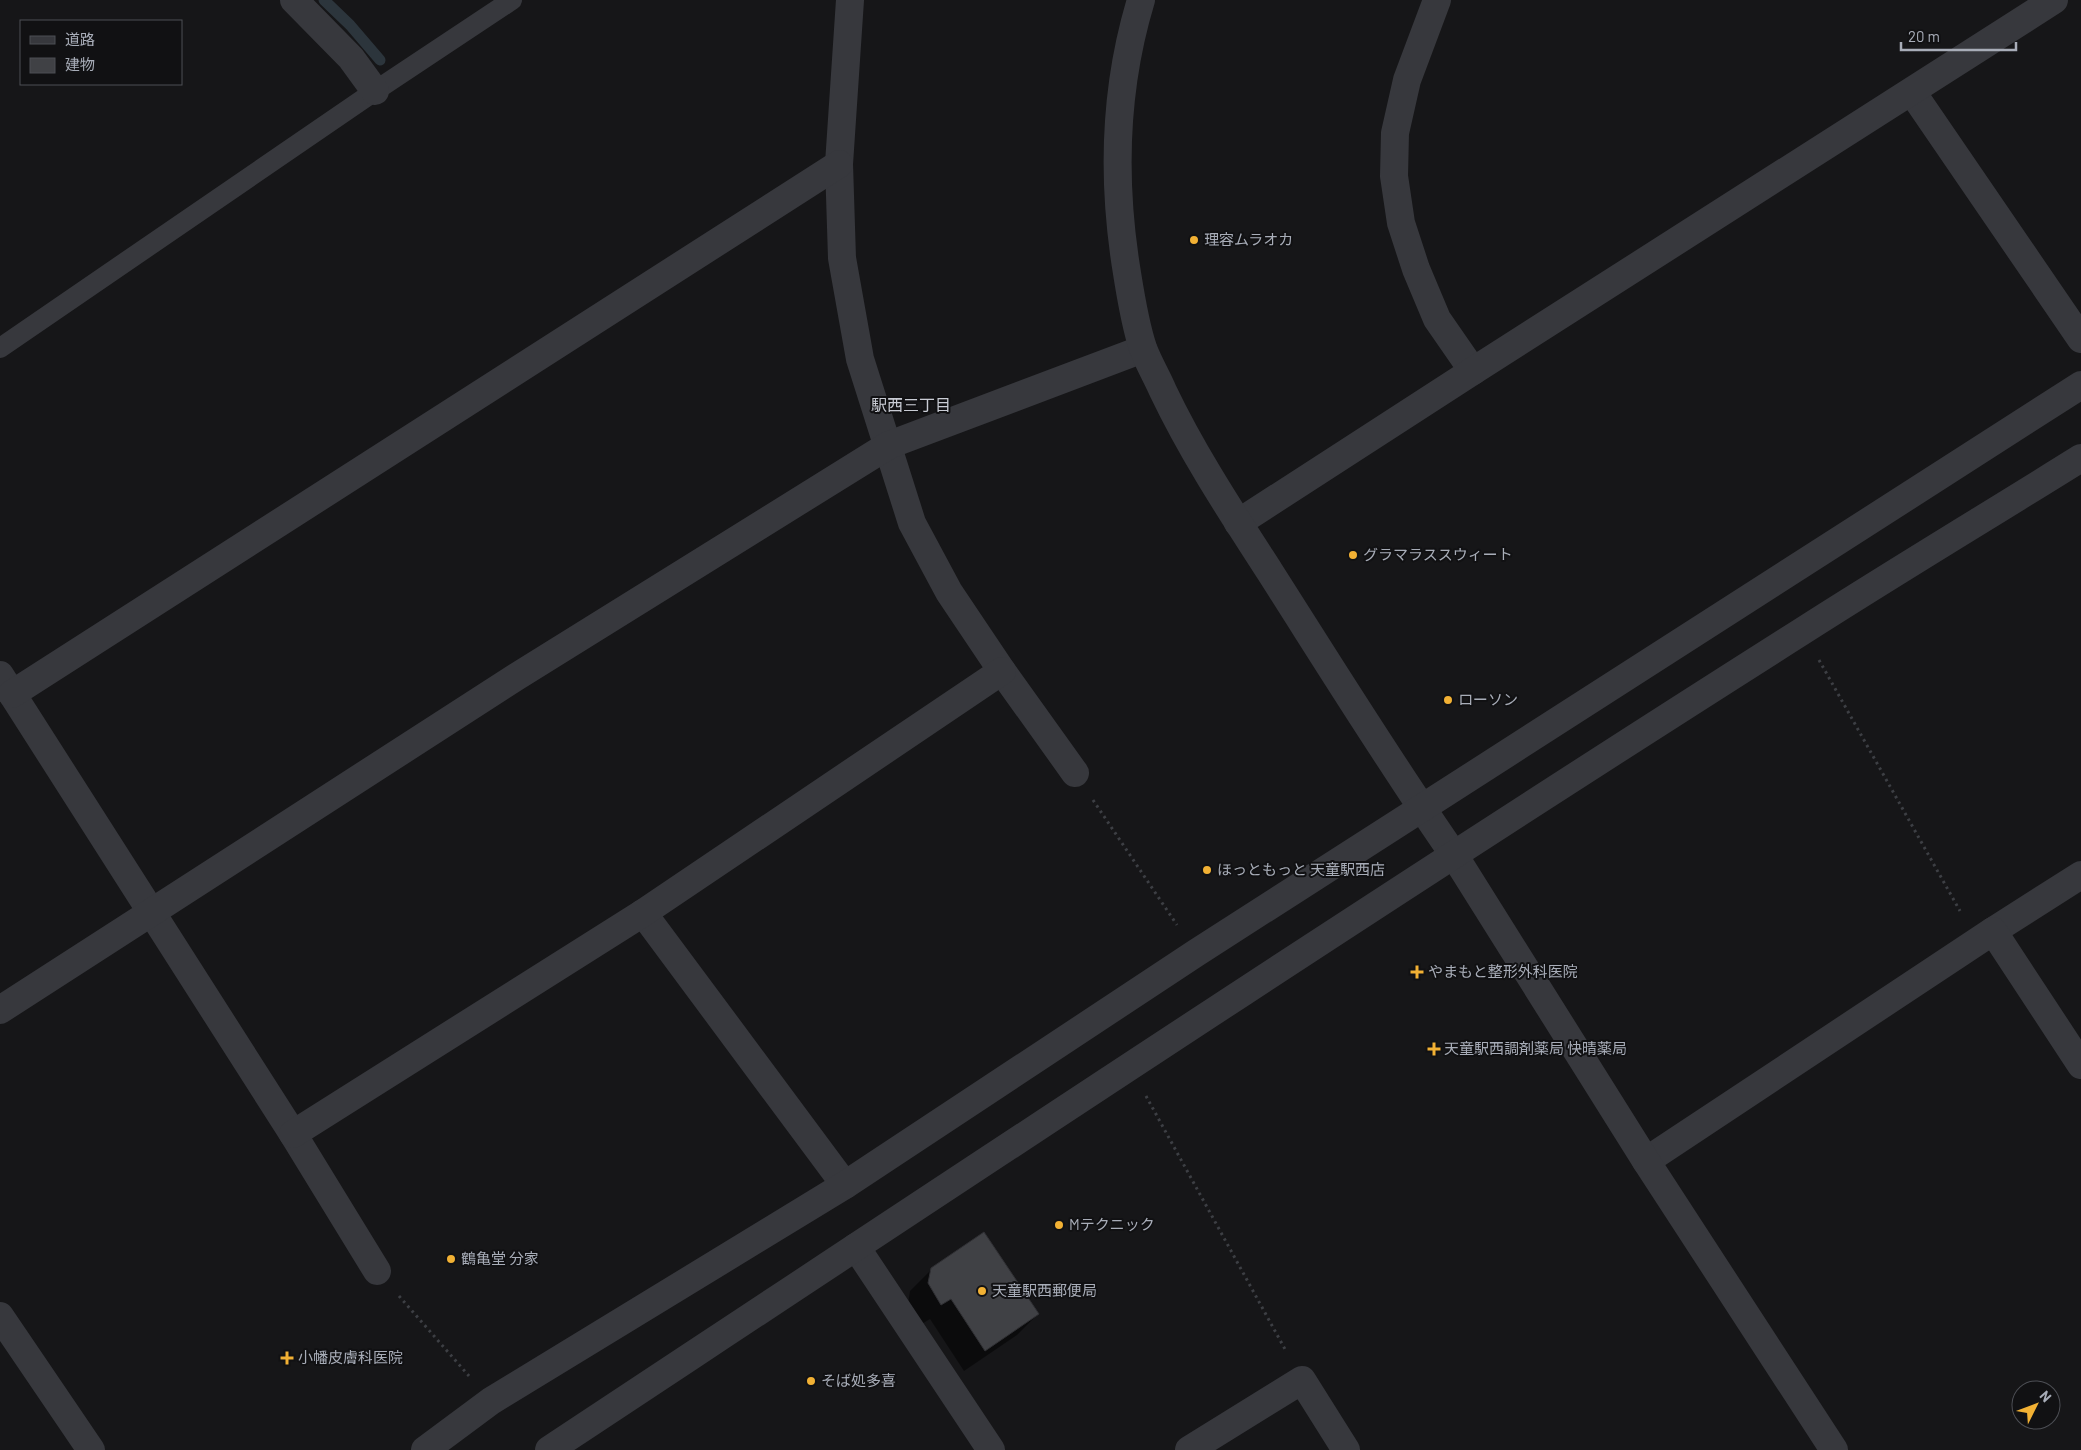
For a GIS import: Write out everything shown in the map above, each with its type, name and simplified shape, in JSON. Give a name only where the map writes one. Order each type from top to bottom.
[{"type":"street","points":[[294,0],[340,46],[375,90]]},
{"type":"street","points":[[850,0],[839,164],[842,258],[860,359],[889,445],[912,523],[949,592],[1002,671],[1075,773]]},
{"type":"street","points":[[1141,0],[1133,25],[1123,83],[1116,150],[1117,196],[1122,245],[1143,349],[1175,416],[1238,522],[1454,855],[1646,1161],[1834,1450]]},
{"type":"street","points":[[1437,0],[1406,80],[1395,133],[1394,176],[1401,223],[1416,269],[1437,319],[1473,370]]},
{"type":"street","points":[[1238,522],[2054,0]]},
{"type":"street","points":[[1912,92],[2081,339]]},
{"type":"street","points":[[377,1271],[293,1134],[6,684],[839,164]]},
{"type":"street","points":[[0,1010],[516,677],[889,445],[1143,349]]},
{"type":"street","points":[[425,1450],[491,1401],[845,1186],[1196,953],[2081,385]]},
{"type":"street","points":[[549,1450],[1129,1066],[1454,855],[1803,631],[2081,458]]},
{"type":"street","points":[[293,1134],[643,913],[1002,671]]},
{"type":"street","points":[[1646,1161],[1985,936],[2081,875]]},
{"type":"street","points":[[643,913],[845,1186]]},
{"type":"street","points":[[1985,936],[2081,1065]]},
{"type":"street","points":[[856,1247],[991,1450]]},
{"type":"street","points":[[0,1316],[90,1450]]},
{"type":"street","points":[[1189,1450],[1302,1380],[1346,1450]]},
{"type":"lane","points":[[0,348],[375,90],[512,0]]},
{"type":"path","points":[[1803,631],[1985,936]]},
{"type":"path","points":[[1075,773],[1196,953]]},
{"type":"path","points":[[1129,1066],[1302,1380]]},
{"type":"path","points":[[377,1271],[491,1401]]},
{"type":"building","points":[[984,1232],[1039,1314],[985,1351],[951,1299],[941,1305],[928,1283],[931,1268]]},
{"type":"waterway","points":[[324,0],[350,25],[380,60]]},
{"type":"place","name":"理容ムラオカ","points":[[1194,240]]},
{"type":"place","name":"グラマラススウィート","points":[[1353,555]]},
{"type":"place","name":"ローソン","points":[[1448,700]]},
{"type":"place","name":"ほっともっと 天童駅西店","points":[[1207,870]]},
{"type":"place","name":"やまもと整形外科医院","points":[[1417,972]]},
{"type":"place","name":"天童駅西調剤薬局 快晴薬局","points":[[1434,1049]]},
{"type":"place","name":"Mテクニック","points":[[1059,1225]]},
{"type":"place","name":"鶴亀堂 分家","points":[[451,1259]]},
{"type":"place","name":"天童駅西郵便局","points":[[982,1291]]},
{"type":"place","name":"小幡皮膚科医院","points":[[287,1358]]},
{"type":"place","name":"そば処多喜","points":[[811,1381]]},
{"type":"district","name":"駅西三丁目","points":[[911,405]]}]
